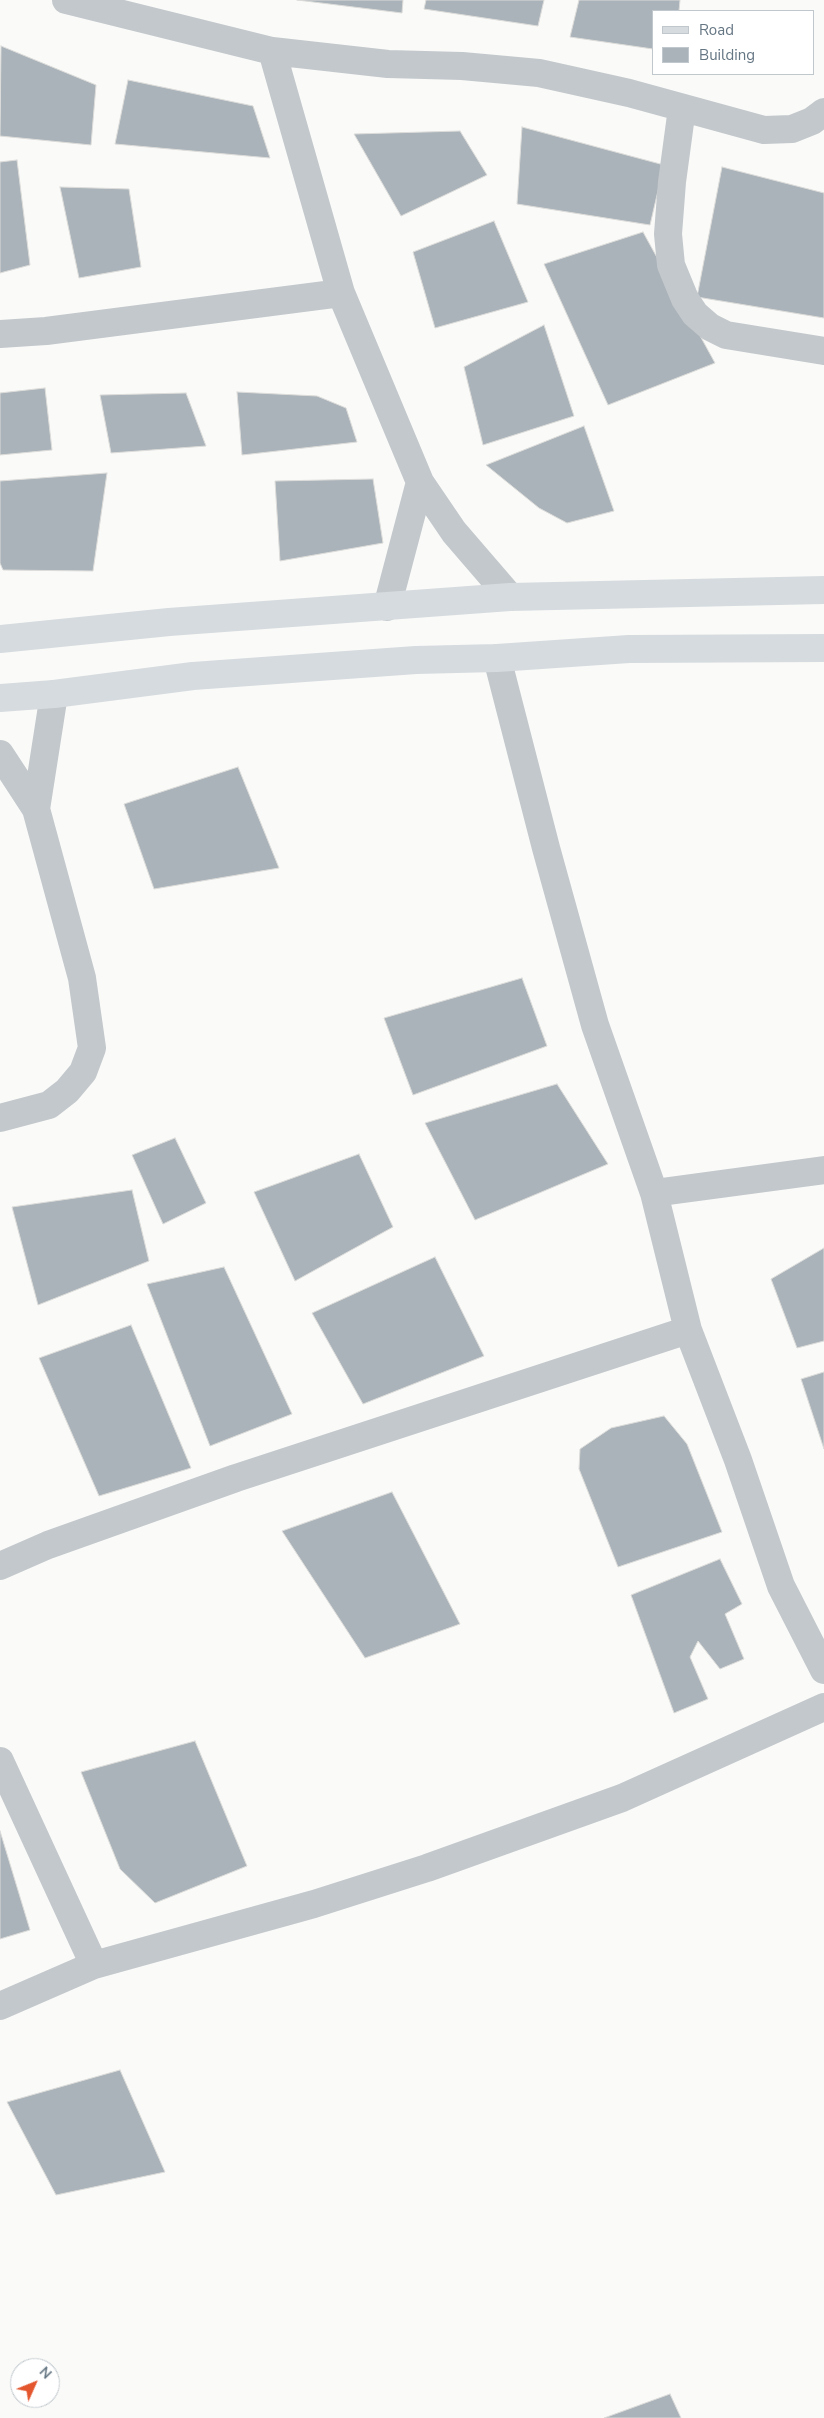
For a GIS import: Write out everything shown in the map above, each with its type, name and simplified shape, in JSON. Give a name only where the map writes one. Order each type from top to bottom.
[{"type":"main road","points":[[0,639],[169,622],[510,597],[824,590]]},
{"type":"main road","points":[[0,698],[54,694],[193,676],[416,660],[497,658],[628,649],[824,648]]},
{"type":"street","points":[[82,2],[272,51],[388,64],[462,66],[539,73],[629,93],[764,130],[792,129],[812,121],[824,112]]},
{"type":"street","points":[[272,51],[341,293],[420,482],[454,532],[510,597]]},
{"type":"street","points":[[682,108],[672,182],[668,234],[671,265],[685,299],[695,314],[710,327],[726,335],[824,351]]},
{"type":"street","points":[[0,334],[46,331],[341,293]]},
{"type":"street","points":[[387,607],[420,482]]},
{"type":"street","points":[[497,658],[546,848],[595,1024],[654,1193],[688,1330],[738,1460],[781,1586],[824,1670]]},
{"type":"street","points":[[36,809],[54,694]]},
{"type":"street","points":[[0,754],[36,809],[82,978],[92,1048],[83,1072],[67,1091],[49,1105],[0,1118]]},
{"type":"street","points":[[654,1193],[824,1170]]},
{"type":"street","points":[[0,1566],[48,1545],[236,1478],[688,1330]]},
{"type":"street","points":[[0,2006],[94,1965],[314,1904],[436,1864],[622,1798],[824,1707]]},
{"type":"street","points":[[0,1761],[94,1965]]},
{"type":"building","points":[[297,0],[403,0],[402,13]]},
{"type":"building","points":[[426,0],[544,0],[538,26],[424,9]]},
{"type":"building","points":[[579,0],[680,0],[679,10],[652,10],[652,49],[570,37]]},
{"type":"building","points":[[1,46],[96,85],[91,145],[0,136]]},
{"type":"building","points":[[128,80],[253,106],[270,158],[115,144]]},
{"type":"building","points":[[522,127],[664,165],[650,225],[517,204]]},
{"type":"building","points":[[460,131],[487,175],[401,216],[354,134]]},
{"type":"building","points":[[17,160],[30,265],[0,273],[0,162]]},
{"type":"building","points":[[722,167],[824,193],[824,318],[697,297]]},
{"type":"building","points":[[60,187],[129,189],[141,267],[79,278]]},
{"type":"building","points":[[494,221],[528,302],[435,328],[413,252]]},
{"type":"building","points":[[643,232],[715,363],[608,405],[544,264]]},
{"type":"building","points":[[544,325],[574,416],[483,445],[464,367]]},
{"type":"building","points":[[45,388],[52,450],[0,455],[0,393]]},
{"type":"building","points":[[237,392],[317,396],[346,408],[357,442],[242,455]]},
{"type":"building","points":[[186,393],[206,446],[111,453],[100,395]]},
{"type":"building","points":[[584,426],[614,511],[567,523],[539,508],[486,465]]},
{"type":"building","points":[[107,473],[93,571],[3,570],[0,563],[0,481]]},
{"type":"building","points":[[373,479],[383,543],[280,561],[275,481]]},
{"type":"building","points":[[238,767],[279,868],[154,889],[124,804]]},
{"type":"building","points":[[522,978],[547,1046],[413,1095],[384,1018]]},
{"type":"building","points":[[557,1084],[608,1164],[475,1220],[425,1123]]},
{"type":"building","points":[[175,1138],[206,1203],[163,1224],[132,1155]]},
{"type":"building","points":[[359,1154],[393,1227],[295,1281],[254,1192]]},
{"type":"building","points":[[132,1190],[149,1261],[38,1305],[12,1207]]},
{"type":"building","points":[[824,1248],[824,1341],[797,1348],[771,1279]]},
{"type":"building","points":[[435,1257],[484,1356],[363,1404],[312,1313]]},
{"type":"building","points":[[224,1267],[292,1414],[210,1446],[147,1284]]},
{"type":"building","points":[[131,1325],[191,1468],[99,1496],[39,1358]]},
{"type":"building","points":[[824,1372],[824,1449],[801,1379]]},
{"type":"building","points":[[664,1416],[687,1444],[722,1532],[618,1567],[579,1469],[580,1449],[611,1428]]},
{"type":"building","points":[[392,1492],[460,1624],[365,1658],[282,1531]]},
{"type":"building","points":[[720,1559],[742,1604],[725,1614],[744,1659],[720,1669],[698,1641],[690,1657],[708,1699],[674,1713],[631,1595]]},
{"type":"building","points":[[195,1741],[247,1866],[155,1903],[120,1869],[81,1772]]},
{"type":"building","points":[[0,1831],[30,1930],[0,1939]]},
{"type":"building","points":[[120,2070],[165,2172],[56,2195],[7,2102]]},
{"type":"building","points":[[670,2394],[681,2418],[604,2418]]}]
